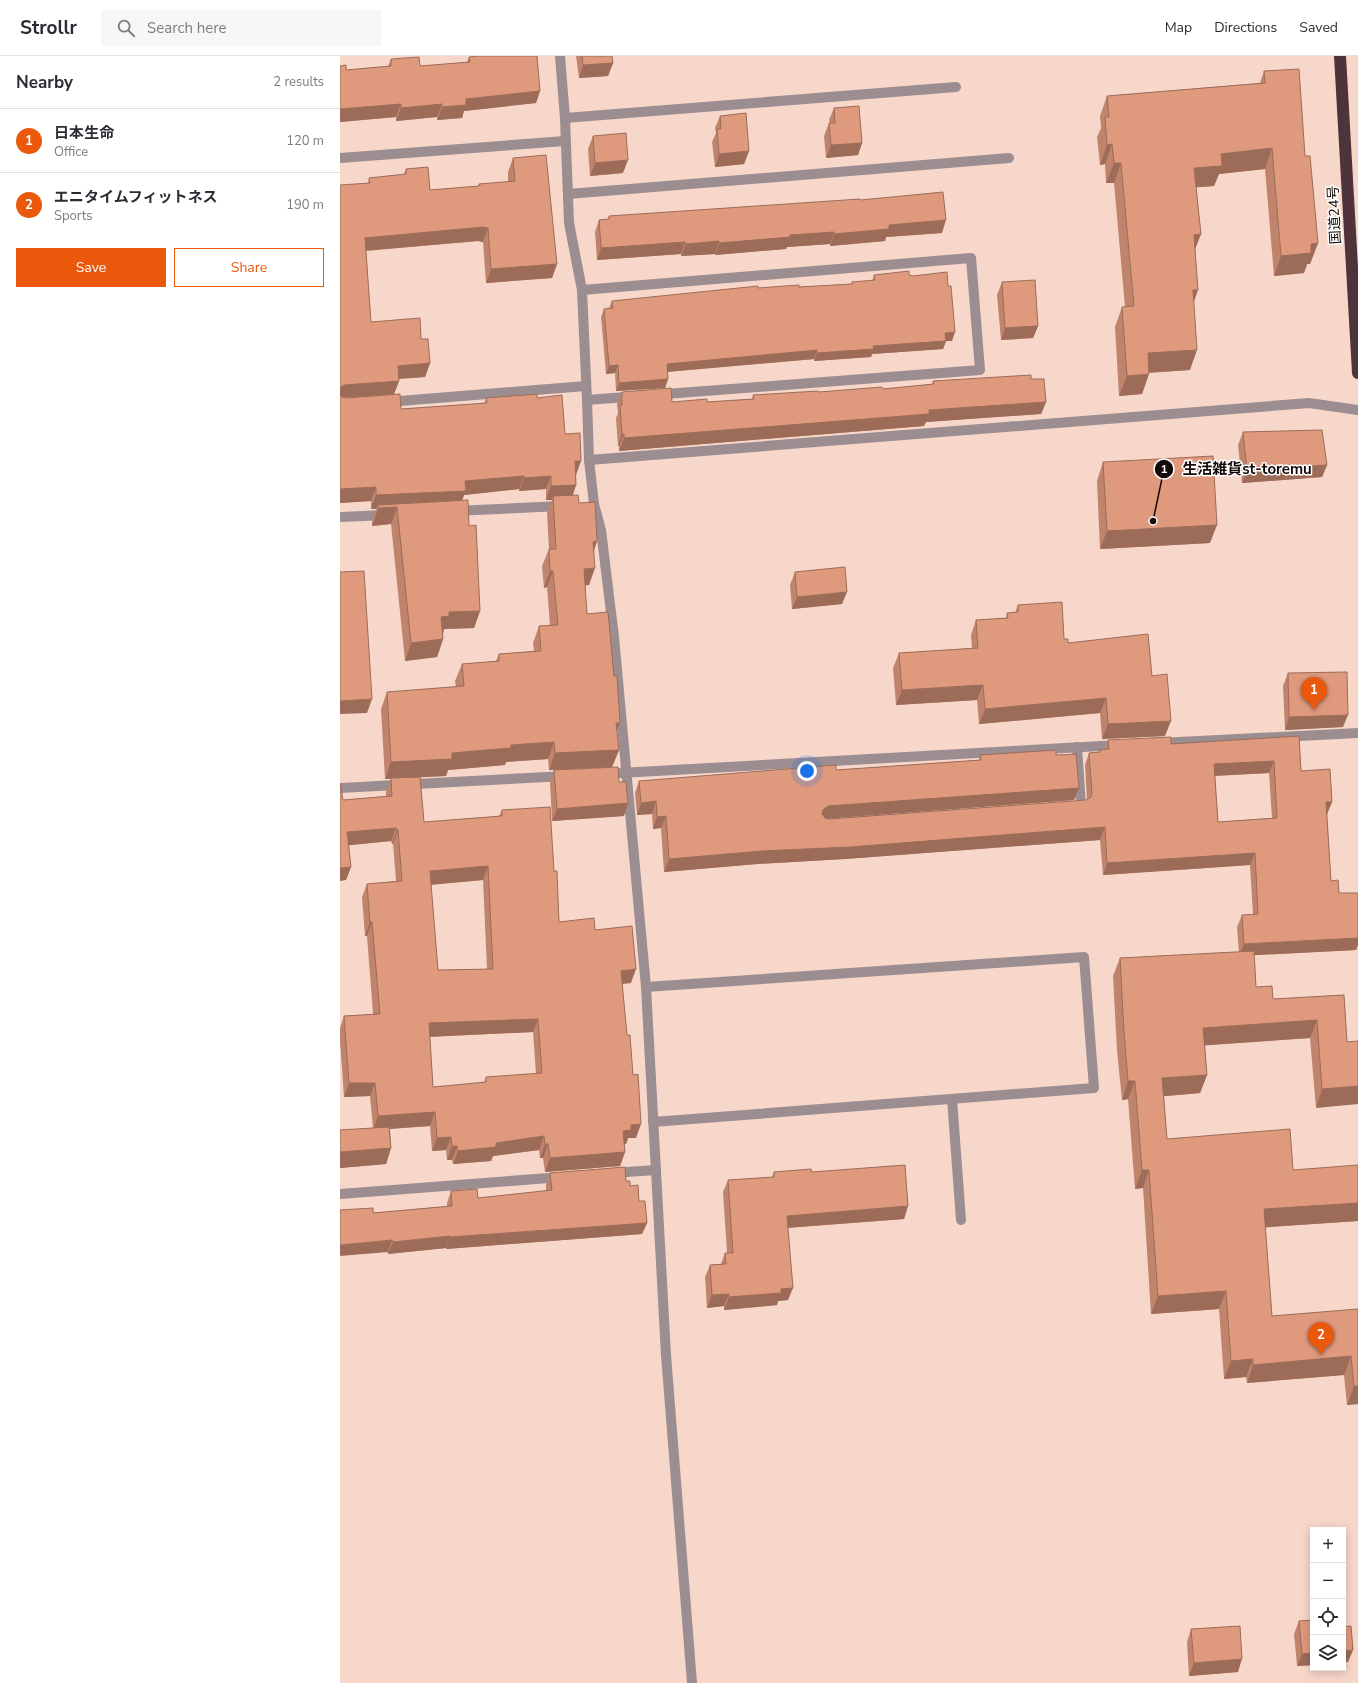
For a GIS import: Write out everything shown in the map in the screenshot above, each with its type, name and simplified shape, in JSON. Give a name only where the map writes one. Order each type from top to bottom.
[{"type":"highway","name":"国道24号","points":[[1340,56],[1358,373]]},
{"type":"street","points":[[560,56],[565,118],[569,223],[582,290],[590,504],[601,530],[614,637],[625,773],[646,987],[666,1355],[692,1683]]},
{"type":"street","points":[[565,118],[956,87]]},
{"type":"street","points":[[340,158],[565,141]]},
{"type":"street","points":[[568,194],[1009,158]]},
{"type":"street","points":[[582,290],[971,258],[980,370],[587,400]]},
{"type":"street","points":[[380,402],[586,386]]},
{"type":"street","points":[[589,460],[1309,403],[1358,410]]},
{"type":"street","points":[[443,512],[570,505]]},
{"type":"street","points":[[340,517],[396,514]]},
{"type":"street","points":[[1147,744],[1358,733]]},
{"type":"street","points":[[610,774],[1131,744]]},
{"type":"street","points":[[1065,807],[1081,806],[1077,747]]},
{"type":"street","points":[[340,788],[578,776]]},
{"type":"street","points":[[646,987],[1084,957],[1094,1088],[653,1122]]},
{"type":"street","points":[[952,1099],[961,1220]]},
{"type":"street","points":[[601,1174],[656,1170]]},
{"type":"street","points":[[340,1194],[569,1177]]},
{"type":"building","points":[[537,56],[540,91],[466,99],[466,105],[442,107],[442,104],[401,108],[401,104],[340,109],[340,66],[346,65],[346,70],[391,66],[391,59],[419,57],[420,66],[470,62],[469,57]]},
{"type":"building","points":[[582,56],[612,56],[613,63],[583,65]]},
{"type":"building","points":[[1299,69],[1305,156],[1310,156],[1318,243],[1311,244],[1311,253],[1281,256],[1272,148],[1221,154],[1222,166],[1194,168],[1201,234],[1194,235],[1198,290],[1193,290],[1197,350],[1148,353],[1149,374],[1127,376],[1122,307],[1134,306],[1121,163],[1114,163],[1112,144],[1107,145],[1105,117],[1109,117],[1107,96],[1265,83],[1264,71]]},
{"type":"building","points":[[859,106],[862,143],[831,145],[829,123],[835,123],[834,108]]},
{"type":"building","points":[[746,113],[749,151],[719,154],[717,129],[721,129],[720,116]]},
{"type":"building","points":[[626,133],[628,160],[595,163],[593,136]]},
{"type":"building","points":[[546,155],[557,264],[491,269],[488,228],[483,227],[365,238],[371,322],[420,318],[421,339],[428,339],[430,363],[398,366],[399,381],[344,385],[340,388],[340,185],[370,183],[369,178],[406,174],[406,169],[428,167],[430,190],[515,181],[513,158]]},
{"type":"building","points":[[943,192],[946,220],[889,225],[889,229],[834,234],[834,232],[790,235],[790,237],[719,243],[719,241],[686,244],[685,242],[601,248],[599,220],[609,219],[609,216],[861,200]]},
{"type":"building","points":[[909,271],[909,275],[913,276],[947,272],[948,286],[951,286],[955,332],[945,333],[946,341],[873,346],[874,349],[817,353],[817,350],[667,364],[668,379],[619,383],[618,365],[609,366],[604,309],[613,308],[612,301],[758,286],[758,288],[799,285],[799,287],[852,284],[852,282],[875,280],[874,275]]},
{"type":"building","points":[[1035,280],[1038,326],[1005,328],[1002,282]]},
{"type":"building","points":[[1031,375],[1031,379],[1044,379],[1046,402],[929,410],[929,414],[624,438],[624,434],[622,434],[620,405],[622,405],[622,392],[671,388],[672,402],[707,399],[707,402],[754,399],[753,395],[882,387],[883,389],[934,384],[933,381]]},
{"type":"building","points":[[340,394],[342,397],[346,398],[400,394],[401,409],[487,403],[486,398],[537,394],[537,398],[562,395],[565,434],[580,433],[581,461],[575,461],[576,485],[551,486],[551,476],[524,478],[524,476],[465,481],[466,491],[376,495],[376,487],[340,489]]},
{"type":"building","points":[[1322,430],[1327,465],[1247,470],[1243,432]]},
{"type":"building","points":[[1213,456],[1217,525],[1107,531],[1103,462]]},
{"type":"building","points":[[578,495],[579,503],[595,502],[597,541],[593,542],[595,568],[584,569],[587,614],[608,612],[614,676],[617,676],[620,723],[616,723],[619,750],[555,753],[554,742],[511,745],[511,748],[452,753],[452,759],[391,762],[387,692],[464,686],[462,664],[499,661],[499,654],[541,651],[539,626],[558,625],[553,571],[550,571],[549,549],[556,549],[553,496]]},
{"type":"building","points":[[468,500],[469,526],[476,525],[480,611],[449,612],[449,616],[441,617],[443,639],[411,643],[397,507],[378,508],[378,505]]},
{"type":"building","points":[[845,567],[847,592],[797,597],[795,572]]},
{"type":"building","points":[[364,571],[372,699],[340,701],[340,572]]},
{"type":"building","points":[[1062,602],[1064,639],[1068,639],[1068,643],[1148,634],[1152,676],[1167,674],[1171,721],[1108,724],[1106,698],[985,709],[983,685],[902,690],[899,653],[978,648],[976,620],[1008,618],[1007,613],[1018,612],[1018,605]]},
{"type":"building","points":[[1347,672],[1348,715],[1289,717],[1288,673]]},
{"type":"building","points":[[1299,736],[1301,771],[1330,769],[1332,802],[1326,802],[1331,881],[1338,880],[1339,893],[1358,893],[1358,938],[1244,944],[1242,915],[1258,914],[1255,853],[1107,863],[1105,827],[850,847],[762,851],[669,859],[666,816],[657,817],[656,801],[641,803],[639,781],[836,765],[836,770],[981,760],[980,755],[1056,750],[1056,755],[1076,754],[1079,788],[828,806],[823,810],[822,814],[825,818],[829,819],[1086,800],[1091,797],[1092,793],[1089,753],[1109,749],[1108,740],[1171,737],[1171,744]],"holes":[[[1274,761],[1277,818],[1218,822],[1214,764]]]},
{"type":"building","points":[[618,767],[619,782],[626,782],[628,803],[557,809],[554,770]]},
{"type":"building","points":[[420,777],[424,822],[502,816],[502,810],[550,807],[554,871],[557,871],[559,922],[594,918],[595,930],[632,926],[636,969],[621,971],[627,1035],[630,1035],[633,1075],[638,1074],[641,1124],[631,1125],[631,1130],[623,1131],[625,1152],[550,1158],[548,1144],[545,1144],[544,1136],[496,1143],[496,1147],[458,1151],[457,1146],[452,1146],[451,1137],[437,1138],[435,1112],[378,1116],[375,1083],[349,1083],[344,1016],[380,1014],[367,884],[402,881],[398,830],[396,828],[347,832],[351,867],[340,868],[340,783],[343,800],[392,796],[391,778]],"holes":[[[488,866],[493,969],[438,970],[430,871]],[[538,1019],[542,1073],[486,1077],[486,1082],[433,1087],[429,1023]]]},
{"type":"building","points":[[1254,951],[1256,987],[1272,986],[1273,999],[1344,995],[1347,1042],[1358,1041],[1358,1086],[1322,1089],[1317,1020],[1203,1028],[1207,1075],[1162,1078],[1167,1139],[1290,1129],[1293,1170],[1358,1165],[1358,1203],[1264,1209],[1272,1316],[1358,1309],[1358,1386],[1354,1386],[1351,1356],[1253,1365],[1253,1359],[1231,1361],[1226,1291],[1158,1296],[1149,1170],[1142,1170],[1135,1081],[1128,1081],[1120,958]]},
{"type":"building","points":[[389,1127],[391,1148],[340,1152],[340,1130]]},
{"type":"building","points":[[905,1165],[908,1206],[787,1216],[793,1288],[781,1289],[781,1293],[729,1297],[729,1294],[712,1295],[710,1265],[726,1264],[725,1253],[733,1253],[728,1180],[774,1177],[774,1172],[811,1169],[812,1172]]},
{"type":"building","points":[[625,1167],[626,1181],[630,1181],[630,1186],[638,1185],[639,1201],[645,1201],[647,1223],[450,1236],[393,1242],[392,1240],[340,1245],[340,1210],[373,1208],[373,1213],[452,1206],[451,1191],[477,1189],[478,1198],[552,1190],[550,1173]]},
{"type":"building","points":[[1310,1620],[1310,1653],[1302,1654],[1299,1621]]},
{"type":"building","points":[[1240,1626],[1242,1659],[1194,1663],[1191,1629]]},
{"type":"building","points":[[1351,1626],[1353,1650],[1346,1651],[1346,1627]]},
{"type":"place","name":"生活雑貨st-toremu","points":[[1153,521]]},
{"type":"place","name":"日本生命","points":[[1314,710]]},
{"type":"place","name":"エニタイムフィットネス","points":[[1321,1355]]}]
